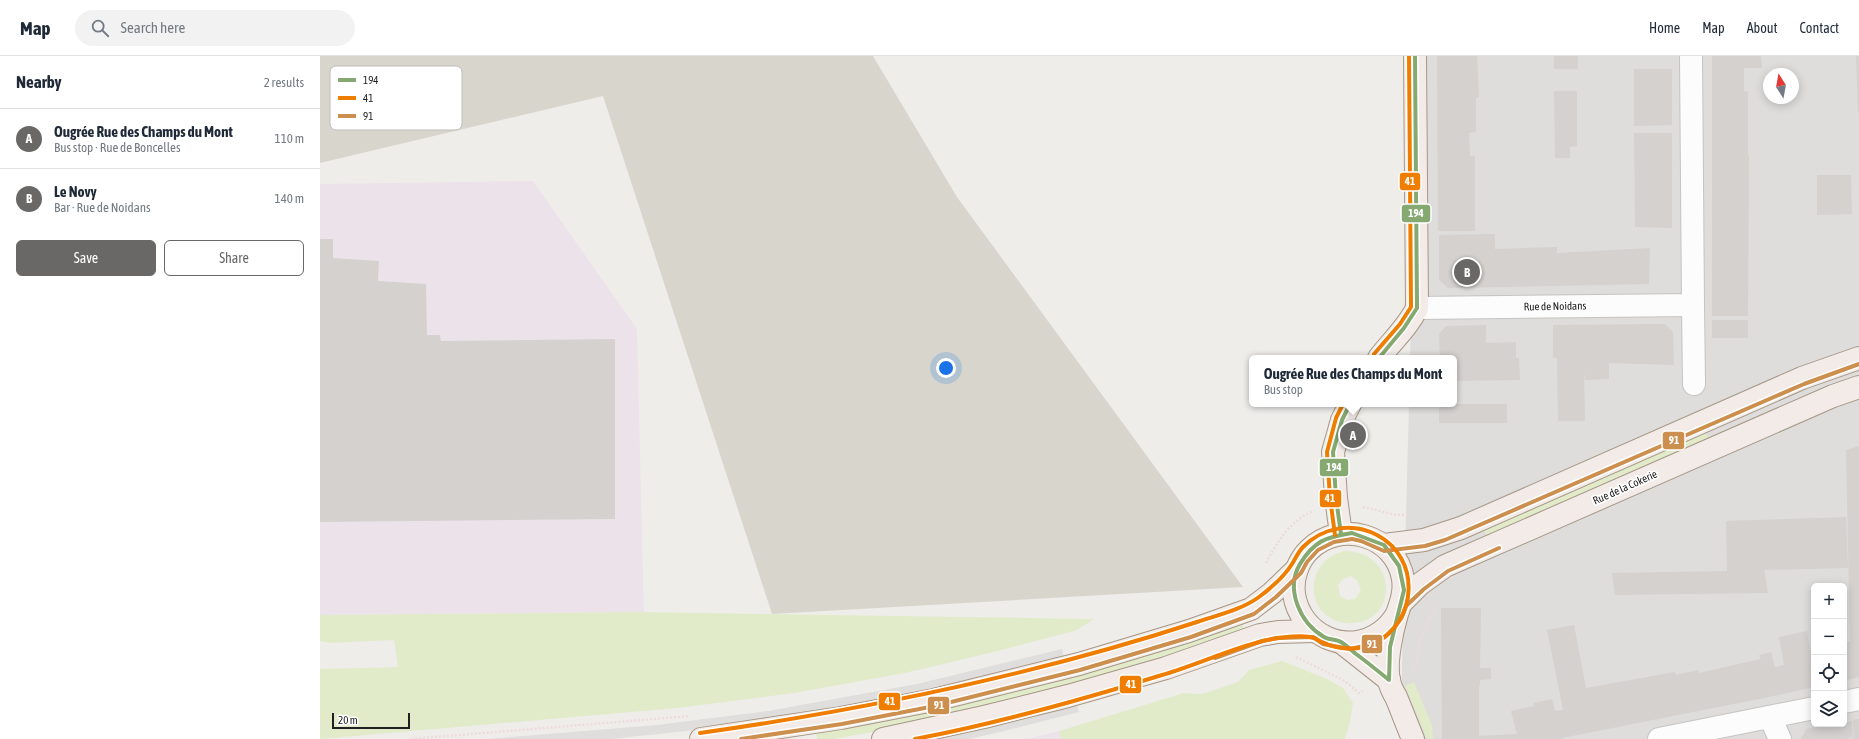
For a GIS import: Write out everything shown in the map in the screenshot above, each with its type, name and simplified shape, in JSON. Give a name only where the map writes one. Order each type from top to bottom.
[{"type":"main road","points":[[1381,355],[1411,321],[1418,308],[1415,56]]},
{"type":"main road","points":[[1384,545],[1424,540],[1461,528],[1802,378],[1859,358]]},
{"type":"main road","name":"Rue de la Cokerie","points":[[1399,609],[1420,584],[1445,566],[1833,396],[1859,387]]},
{"type":"main road","points":[[1341,534],[1336,498],[1333,452],[1342,420],[1348,407]]},
{"type":"main road","points":[[1399,609],[1390,624],[1382,632],[1372,638],[1356,642],[1341,642],[1325,638],[1305,622],[1295,602],[1294,579],[1297,569],[1302,559],[1314,545],[1332,536],[1352,533],[1363,535],[1384,545],[1399,566],[1404,590],[1390,647],[1389,680],[1413,739]]},
{"type":"main road","points":[[701,739],[834,719],[934,700],[1078,664],[1189,631],[1251,610],[1272,593],[1297,569]]},
{"type":"main road","points":[[883,739],[984,717],[1068,696],[1166,668],[1260,635],[1278,632],[1315,631]]},
{"type":"main road","points":[[1341,642],[1389,680]]},
{"type":"street","points":[[1692,56],[1694,384]]},
{"type":"street","name":"Rue de Noidans","points":[[1418,308],[1693,305]]},
{"type":"street","points":[[1847,701],[1859,699]]},
{"type":"street","points":[[1659,739],[1811,709]]},
{"type":"street","points":[[1770,717],[1780,739]]},
{"type":"path","points":[[1357,506],[1378,510],[1395,516],[1409,515]]},
{"type":"path","points":[[1264,567],[1277,542],[1293,523],[1313,511]]},
{"type":"path","points":[[1416,668],[1419,642],[1439,600]]},
{"type":"path","points":[[1292,655],[1344,681],[1359,693]]},
{"type":"path","points":[[411,739],[692,716]]},
{"type":"shaded area","points":[[320,56],[873,56],[957,197],[1243,587],[772,614],[603,96],[462,129],[462,66],[330,66],[330,130],[459,130],[320,163]]},
{"type":"shaded area","points":[[1418,56],[1859,56],[1859,739],[1400,739],[1409,407],[1457,407],[1457,355],[1410,355]]},
{"type":"shaded area","points":[[533,181],[637,329],[644,612],[320,615],[320,184]]},
{"type":"shaded area","points":[[1062,649],[1064,659],[887,700],[696,730],[611,739],[486,739],[657,725],[768,711],[917,684]]},
{"type":"shaded area","points":[[1076,702],[1079,712],[996,733],[968,739],[923,739]]},
{"type":"shaded area","points":[[1059,731],[1061,739],[1026,739]]},
{"type":"green space","points":[[1705,431],[1709,440],[1487,537],[1483,528]]},
{"type":"green space","points":[[1345,551],[1363,554],[1375,562],[1383,574],[1386,587],[1384,600],[1378,611],[1368,619],[1353,623],[1338,622],[1325,614],[1320,609],[1314,596],[1314,581],[1319,568],[1329,558]],"holes":[[[1351,576],[1357,580],[1361,590],[1355,599],[1347,600],[1340,596],[1338,585],[1343,579]]]},
{"type":"green space","points":[[637,612],[1094,619],[1077,630],[994,652],[905,673],[794,693],[678,708],[320,739],[320,669],[398,667],[394,640],[330,643],[320,641],[320,615]]},
{"type":"green space","points":[[1241,621],[1245,632],[1098,679],[900,727],[834,739],[817,739],[815,730]]},
{"type":"green space","points":[[1282,661],[1327,679],[1343,688],[1353,703],[1345,739],[1061,739],[1059,731],[1184,693],[1202,694],[1238,682],[1249,670]]},
{"type":"green space","points":[[1414,682],[1432,725],[1433,739],[1427,739],[1405,686]]},
{"type":"building","points":[[1437,56],[1477,56],[1479,97],[1476,98],[1476,132],[1469,133],[1470,156],[1475,156],[1475,231],[1438,231]]},
{"type":"building","points":[[1554,56],[1578,56],[1578,69],[1554,69]]},
{"type":"building","points":[[1712,56],[1761,56],[1762,68],[1744,68],[1744,91],[1748,92],[1748,316],[1712,316]]},
{"type":"building","points":[[1856,56],[1859,56],[1859,113],[1858,113]]},
{"type":"building","points":[[1634,69],[1672,69],[1672,125],[1634,126]]},
{"type":"building","points":[[1554,91],[1577,91],[1577,146],[1570,147],[1570,158],[1555,158]]},
{"type":"building","points":[[1634,133],[1672,133],[1672,228],[1635,227]]},
{"type":"building","points":[[1817,175],[1851,175],[1852,214],[1817,215]]},
{"type":"building","points":[[1495,234],[1495,249],[1557,247],[1557,253],[1650,248],[1649,284],[1448,288],[1439,280],[1439,235]]},
{"type":"building","points":[[320,239],[333,239],[333,258],[379,261],[378,281],[426,284],[427,335],[440,335],[441,341],[615,339],[615,519],[320,522]]},
{"type":"building","points":[[1712,320],[1748,320],[1748,338],[1712,338]]},
{"type":"building","points":[[1665,324],[1673,332],[1674,365],[1609,363],[1609,379],[1585,380],[1584,371],[1585,421],[1558,421],[1557,358],[1553,358],[1553,325]]},
{"type":"building","points":[[1486,325],[1486,343],[1516,342],[1516,358],[1519,358],[1520,380],[1457,381],[1457,355],[1440,355],[1439,334],[1446,326]]},
{"type":"building","points":[[1457,404],[1507,404],[1507,423],[1439,423],[1439,407],[1457,407]]},
{"type":"building","points":[[1859,446],[1859,677],[1847,680],[1847,642],[1850,641],[1846,450]]},
{"type":"building","points":[[1846,517],[1848,568],[1764,570],[1768,593],[1615,595],[1612,573],[1727,571],[1726,521]]},
{"type":"building","points":[[1481,608],[1480,668],[1491,668],[1491,679],[1480,680],[1479,736],[1517,734],[1511,711],[1534,706],[1534,703],[1552,699],[1555,711],[1563,710],[1547,630],[1574,625],[1586,688],[1675,672],[1676,675],[1698,670],[1699,673],[1761,659],[1759,655],[1771,652],[1775,667],[1784,665],[1779,637],[1807,631],[1811,650],[1811,688],[1557,739],[1442,739],[1441,609]]},
{"type":"building","points":[[1859,719],[1859,739],[1854,739],[1853,720]]},
{"type":"building","points":[[1852,721],[1853,737],[1846,739],[1801,739],[1806,729],[1817,727],[1847,727],[1847,722]]},
{"type":"transit line","name":"41","points":[[1374,354],[1400,324],[1411,307],[1409,56]]},
{"type":"transit line","name":"194","points":[[1382,355],[1404,328],[1417,308],[1415,56]]},
{"type":"transit line","name":"91","points":[[741,739],[842,724],[935,706],[1080,670],[1191,637],[1254,614],[1276,597],[1301,573],[1307,562],[1318,550],[1334,542],[1352,539],[1361,541],[1384,551],[1425,546],[1445,540],[1804,384],[1859,364]]},
{"type":"transit line","name":"41","points":[[1335,535],[1330,498],[1327,452],[1336,418],[1342,407]]},
{"type":"transit line","name":"194","points":[[1341,534],[1336,498],[1333,452],[1342,420],[1348,407]]},
{"type":"transit line","name":"41","points":[[700,733],[826,713],[1013,674],[1136,641],[1237,609],[1252,602],[1273,586],[1292,564],[1303,547],[1319,535],[1329,531],[1348,528],[1367,531],[1377,535],[1391,545],[1401,558],[1407,573],[1409,589],[1406,605],[1400,620],[1389,633],[1369,646],[1355,648],[1335,647],[1306,636],[1277,638],[1262,641],[1176,671],[1070,702],[978,726],[915,739]]},
{"type":"transit line","name":"194","points":[[1352,533],[1384,545],[1399,566],[1404,590],[1390,647],[1389,680],[1343,643],[1326,638],[1315,631],[1308,623],[1297,605],[1294,584],[1296,574],[1305,556],[1322,541],[1335,536],[1352,533]]},
{"type":"transit line","name":"91","points":[[1215,658],[1262,641],[1279,638],[1313,637],[1323,644],[1350,649],[1372,644],[1385,637],[1394,628],[1402,617],[1406,606],[1424,589],[1448,571],[1499,548]]},
{"type":"place","name":"Le Novy","points":[[1467,272]]},
{"type":"place","name":"Ougrée Rue des Champs du Mont","points":[[1353,435]]}]
